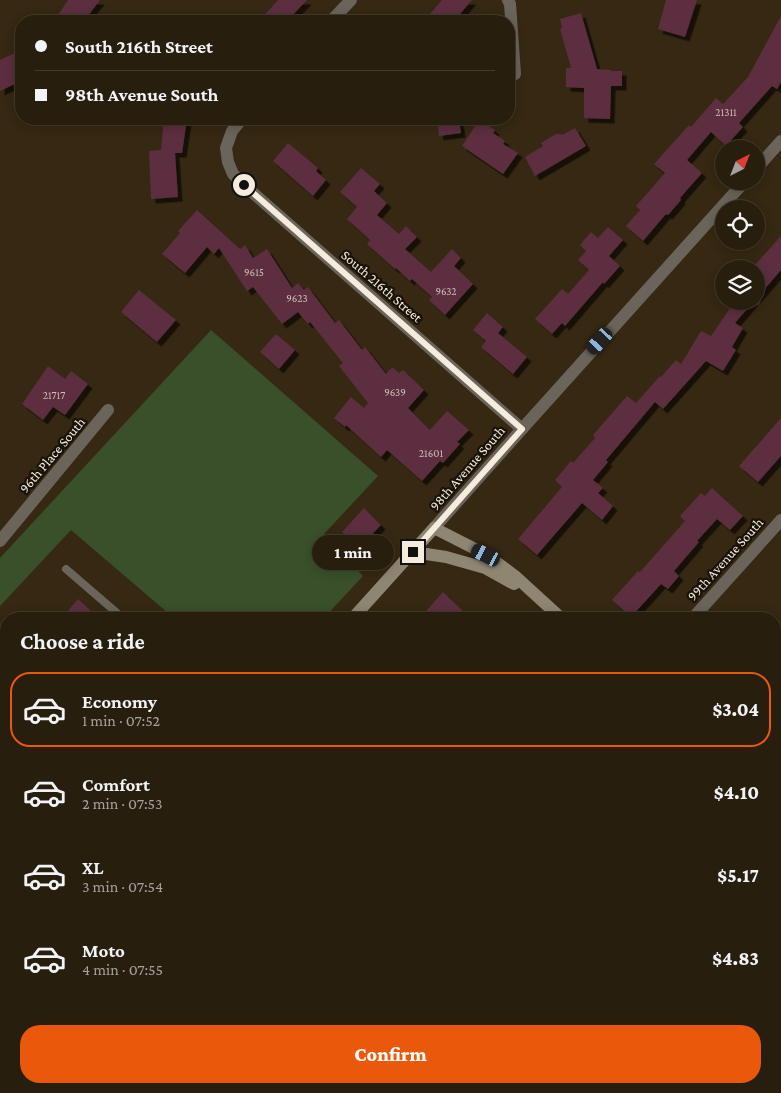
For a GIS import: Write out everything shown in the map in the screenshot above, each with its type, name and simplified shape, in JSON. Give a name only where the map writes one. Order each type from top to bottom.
[{"type":"street","points":[[337,15],[351,0]]},
{"type":"street","points":[[508,0],[511,15]]},
{"type":"street","points":[[515,62],[516,74]]},
{"type":"street","name":"South 216th Street","points":[[237,125],[232,130],[226,148],[228,162],[233,174],[522,429]]},
{"type":"street","points":[[765,158],[781,141]]},
{"type":"street","name":"98th Avenue South","points":[[358,612],[737,190]]},
{"type":"street","name":"96th Place South","points":[[0,541],[108,410]]},
{"type":"street","name":"99th Avenue South","points":[[698,612],[781,520]]},
{"type":"street","points":[[434,528],[486,555],[515,576],[554,612]]},
{"type":"street","points":[[413,552],[446,557],[485,568],[548,606]]},
{"type":"lane","points":[[66,569],[116,612]]},
{"type":"green space","points":[[211,330],[378,476],[324,534],[363,576],[330,612],[167,612],[71,530],[0,606],[0,558]]},
{"type":"building","points":[[68,0],[100,0],[89,15],[58,15]]},
{"type":"building","points":[[278,0],[307,0],[293,15],[264,15]]},
{"type":"building","points":[[442,0],[472,0],[459,15],[429,15]]},
{"type":"building","points":[[666,0],[697,0],[685,37],[658,29]]},
{"type":"building","points":[[581,13],[597,69],[622,71],[622,86],[611,86],[610,119],[584,118],[584,88],[566,87],[566,68],[571,68],[560,29],[562,28],[560,19]]},
{"type":"building","points":[[781,16],[781,82],[777,89],[772,86],[739,123],[743,127],[731,140],[720,140],[711,132],[687,160],[702,173],[668,215],[666,214],[643,241],[626,226],[640,210],[636,206],[665,173],[654,164],[689,125],[691,127],[716,98],[723,104],[748,77]]},
{"type":"building","points":[[15,53],[15,84],[0,91],[0,60]]},
{"type":"building","points":[[163,125],[186,125],[182,153],[175,153],[178,197],[151,199],[149,151],[161,150]]},
{"type":"building","points":[[438,125],[460,125],[461,133],[439,136]]},
{"type":"building","points":[[476,125],[487,125],[495,130],[493,133],[505,141],[503,144],[518,153],[503,174],[462,146]]},
{"type":"building","points":[[575,128],[586,146],[535,176],[525,157],[543,146],[541,143],[556,134],[562,135]]},
{"type":"building","points":[[288,143],[318,168],[316,171],[326,180],[313,196],[273,161]]},
{"type":"building","points":[[361,168],[380,184],[374,191],[387,203],[377,215],[399,234],[406,226],[417,237],[405,249],[431,272],[452,249],[461,258],[454,266],[473,284],[445,315],[429,300],[432,297],[412,279],[410,281],[395,269],[367,244],[370,240],[347,219],[357,207],[340,192]]},
{"type":"building","points":[[197,210],[240,249],[245,245],[253,258],[267,249],[292,288],[298,283],[304,290],[308,287],[335,323],[339,320],[362,350],[365,347],[386,374],[392,367],[399,373],[403,370],[424,390],[408,408],[430,430],[447,411],[469,430],[457,442],[460,444],[443,463],[440,461],[422,481],[387,450],[381,457],[346,425],[345,427],[334,418],[351,397],[364,408],[368,403],[339,366],[343,363],[310,322],[308,324],[298,312],[282,324],[253,287],[247,291],[219,248],[214,254],[207,247],[185,273],[162,254],[180,233],[178,231]]},
{"type":"building","points":[[608,227],[623,240],[609,256],[620,266],[604,284],[603,282],[565,326],[562,323],[552,334],[535,319],[562,289],[568,294],[589,270],[578,260],[586,251],[580,245],[591,232],[598,238]]},
{"type":"building","points":[[781,236],[781,270],[765,289],[765,260],[760,260]]},
{"type":"building","points":[[139,290],[176,320],[157,342],[121,312]]},
{"type":"building","points":[[729,310],[746,310],[735,323],[743,328],[732,347],[736,350],[723,371],[706,361],[663,409],[655,402],[606,460],[608,462],[593,480],[603,488],[598,493],[613,506],[602,520],[582,503],[537,555],[518,539],[562,487],[555,480],[571,461],[573,463],[595,438],[593,435],[627,396],[636,403],[676,360],[681,364],[701,331],[711,336]]},
{"type":"building","points":[[487,313],[503,327],[498,333],[527,357],[513,374],[481,347],[486,341],[473,330]]},
{"type":"building","points":[[276,334],[295,350],[279,369],[260,352]]},
{"type":"building","points":[[48,366],[65,379],[71,371],[88,384],[65,415],[53,407],[43,420],[22,404]]},
{"type":"building","points":[[781,418],[781,456],[758,482],[739,466]]},
{"type":"building","points":[[712,488],[743,516],[730,530],[717,519],[674,571],[679,576],[668,589],[661,584],[636,612],[625,612],[612,600],[638,571],[640,572],[685,521],[680,516],[701,493],[705,496]]},
{"type":"building","points":[[364,508],[381,525],[359,548],[342,532]]},
{"type":"building","points":[[443,592],[463,611],[462,612],[425,612]]},
{"type":"building","points":[[78,599],[92,612],[67,612]]},
{"type":"route","points":[[244,185],[522,429],[413,552]]}]
